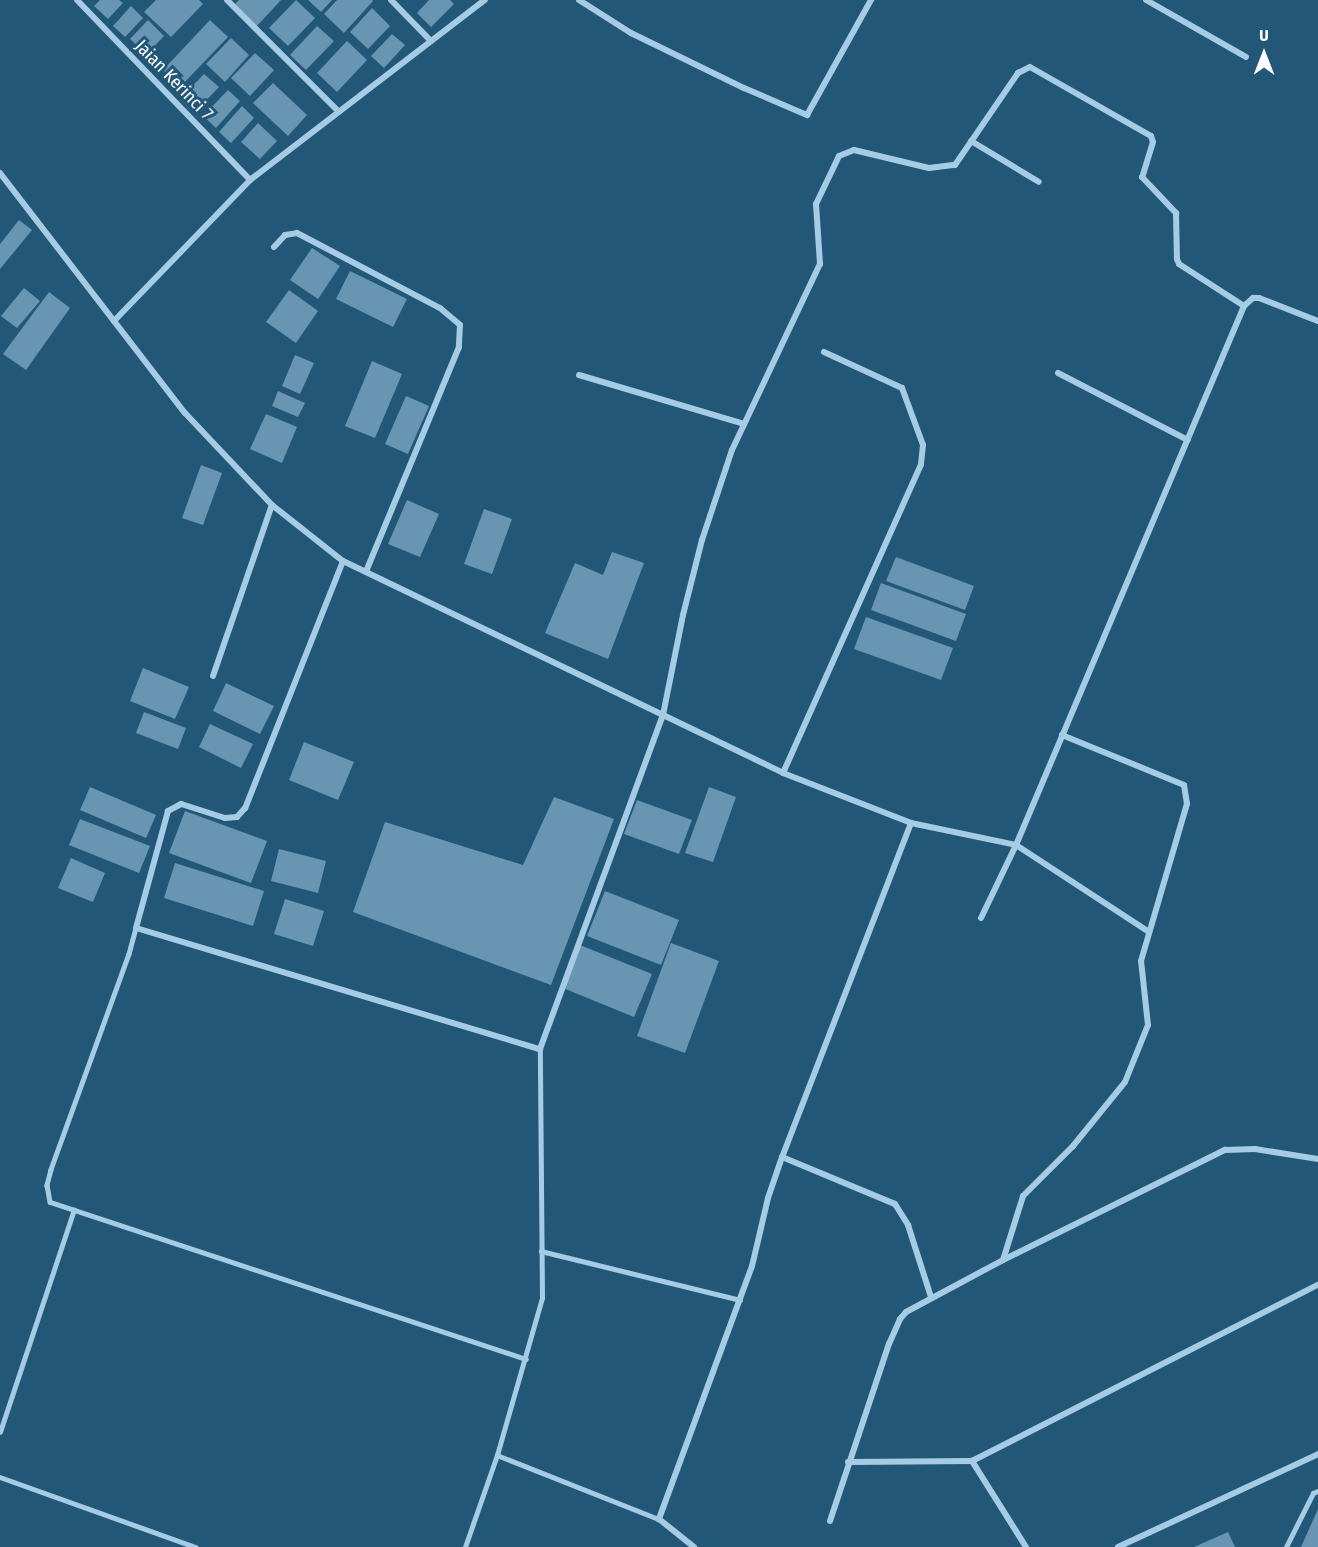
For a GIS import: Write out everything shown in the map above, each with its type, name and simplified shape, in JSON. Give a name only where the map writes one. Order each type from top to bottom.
[{"type":"street","name":"Jaian Kerinci 7","points":[[77,0],[250,180]]},
{"type":"street","points":[[227,0],[339,112]]},
{"type":"street","points":[[391,0],[431,41]]},
{"type":"street","points":[[114,321],[250,180],[485,0]]},
{"type":"street","points":[[579,0],[631,33],[744,88],[807,115],[871,0]]},
{"type":"street","points":[[1146,0],[1246,57]]},
{"type":"street","points":[[343,561],[245,808],[237,817],[225,818],[181,804],[168,811],[136,928],[540,1049],[663,716],[683,615],[702,540],[744,424],[820,264],[816,204],[840,156],[854,150],[929,168],[955,165],[1017,73],[1028,67],[1151,136],[1153,142],[1143,177],[1176,213],[1179,264],[1244,306]]},
{"type":"street","points":[[971,141],[1039,182]]},
{"type":"street","points":[[0,173],[185,413],[272,505],[343,561],[783,773],[911,823],[1016,845],[1149,933]]},
{"type":"street","points":[[274,247],[285,235],[297,233],[440,308],[460,325],[459,347],[366,572]]},
{"type":"street","points":[[981,918],[1016,845],[1244,306],[1250,300],[1258,298],[1318,321]]},
{"type":"street","points":[[783,773],[921,464],[923,445],[902,388],[824,352]]},
{"type":"street","points":[[1058,373],[1188,440]]},
{"type":"street","points":[[579,375],[744,424]]},
{"type":"street","points":[[213,676],[272,505]]},
{"type":"street","points":[[1003,1260],[1023,1196],[1072,1146],[1125,1082],[1148,1025],[1141,961],[1187,804],[1184,785],[1062,735]]},
{"type":"street","points":[[694,1547],[660,1519],[752,1266],[768,1198],[782,1157],[911,823]]},
{"type":"street","points":[[830,1521],[848,1462],[900,1319],[931,1297],[1225,1150],[1255,1149],[1318,1159]]},
{"type":"street","points":[[782,1157],[895,1204],[908,1225],[931,1297]]},
{"type":"street","points":[[848,1462],[972,1461],[1318,1285]]},
{"type":"street","points":[[1118,1547],[1318,1454]]},
{"type":"street","points":[[972,1461],[1026,1547]]},
{"type":"lane","points":[[136,928],[129,954],[47,1185],[50,1202],[526,1359]]},
{"type":"lane","points":[[465,1547],[497,1455],[542,1298],[540,1049]]},
{"type":"lane","points":[[0,1432],[74,1209]]},
{"type":"lane","points":[[542,1251],[740,1300]]},
{"type":"lane","points":[[497,1455],[660,1519]]},
{"type":"lane","points":[[0,1477],[196,1547]]},
{"type":"lane","points":[[1286,1547],[1312,1493],[1318,1491]]},
{"type":"building","points":[[100,0],[119,0],[123,3],[108,19],[94,6]]},
{"type":"building","points":[[156,0],[199,0],[203,4],[171,37],[144,12]]},
{"type":"building","points":[[239,0],[281,0],[256,27],[234,5]]},
{"type":"building","points":[[296,0],[315,18],[288,46],[269,28]]},
{"type":"building","points":[[308,0],[332,0],[321,12]]},
{"type":"building","points":[[337,0],[373,1],[344,33],[324,14]]},
{"type":"building","points":[[429,0],[450,0],[454,4],[431,27],[417,13]]},
{"type":"building","points":[[131,6],[143,18],[125,37],[113,26]]},
{"type":"building","points":[[372,8],[390,26],[368,49],[350,32]]},
{"type":"building","points":[[148,20],[164,36],[147,54],[130,39]]},
{"type":"building","points":[[210,20],[228,37],[181,86],[163,70]]},
{"type":"building","points":[[317,26],[334,41],[306,70],[290,55]]},
{"type":"building","points":[[392,34],[405,45],[384,68],[371,56]]},
{"type":"building","points":[[231,38],[249,55],[225,82],[206,64]]},
{"type":"building","points":[[347,41],[367,60],[337,92],[317,73]]},
{"type":"building","points":[[255,53],[274,70],[250,96],[231,78]]},
{"type":"building","points":[[204,74],[219,87],[194,113],[180,99]]},
{"type":"building","points":[[273,83],[307,115],[288,136],[253,103]]},
{"type":"building","points":[[228,90],[240,101],[216,128],[203,116]]},
{"type":"building","points":[[242,106],[254,118],[231,143],[219,132]]},
{"type":"building","points":[[258,123],[277,141],[260,159],[241,142]]},
{"type":"building","points":[[19,220],[32,230],[0,269],[0,244]]},
{"type":"building","points":[[312,248],[340,266],[318,299],[290,280]]},
{"type":"building","points":[[350,271],[407,299],[393,327],[336,299]]},
{"type":"building","points":[[24,288],[40,301],[17,328],[1,316]]},
{"type":"building","points":[[289,290],[318,311],[296,343],[266,322]]},
{"type":"building","points":[[49,292],[70,308],[26,370],[3,354]]},
{"type":"building","points":[[295,355],[314,363],[300,394],[282,386]]},
{"type":"building","points":[[372,361],[402,374],[375,438],[345,426]]},
{"type":"building","points":[[278,391],[305,403],[298,417],[272,406]]},
{"type":"building","points":[[406,396],[429,406],[408,454],[385,444]]},
{"type":"building","points":[[266,414],[297,427],[282,463],[250,449]]},
{"type":"building","points":[[201,465],[222,473],[203,525],[182,518]]},
{"type":"building","points":[[407,500],[439,514],[420,557],[388,544]]},
{"type":"building","points":[[484,509],[512,519],[492,574],[464,564]]},
{"type":"building","points":[[612,552],[644,563],[608,659],[545,633],[575,563],[603,575]]},
{"type":"building","points":[[896,557],[974,586],[965,610],[886,581]]},
{"type":"building","points":[[881,583],[966,614],[956,641],[871,610]]},
{"type":"building","points":[[866,617],[953,648],[941,680],[854,649]]},
{"type":"building","points":[[143,668],[189,687],[175,719],[130,701]]},
{"type":"building","points":[[226,683],[274,706],[260,734],[213,711]]},
{"type":"building","points":[[144,712],[186,728],[178,749],[136,733]]},
{"type":"building","points":[[210,724],[253,744],[241,768],[199,747]]},
{"type":"building","points":[[304,742],[354,762],[338,800],[289,780]]},
{"type":"building","points":[[90,787],[156,815],[146,838],[80,810]]},
{"type":"building","points":[[709,787],[736,797],[713,862],[685,853]]},
{"type":"building","points":[[554,797],[614,819],[551,985],[353,912],[385,822],[523,865]]},
{"type":"building","points":[[637,800],[692,820],[679,854],[624,834]]},
{"type":"building","points":[[185,811],[267,841],[251,883],[169,853]]},
{"type":"building","points":[[80,819],[150,846],[139,873],[69,845]]},
{"type":"building","points":[[279,849],[326,861],[318,893],[271,881]]},
{"type":"building","points":[[71,858],[105,873],[93,902],[58,888]]},
{"type":"building","points":[[175,863],[264,891],[253,926],[164,898]]},
{"type":"building","points":[[605,891],[679,920],[661,965],[587,936]]},
{"type":"building","points":[[285,899],[324,911],[313,946],[274,934]]},
{"type":"building","points":[[671,943],[719,961],[685,1053],[637,1036]]},
{"type":"building","points":[[580,945],[652,974],[634,1017],[563,988]]},
{"type":"building","points":[[1318,1509],[1318,1547],[1301,1547]]},
{"type":"building","points":[[1228,1532],[1235,1547],[1194,1547]]}]
